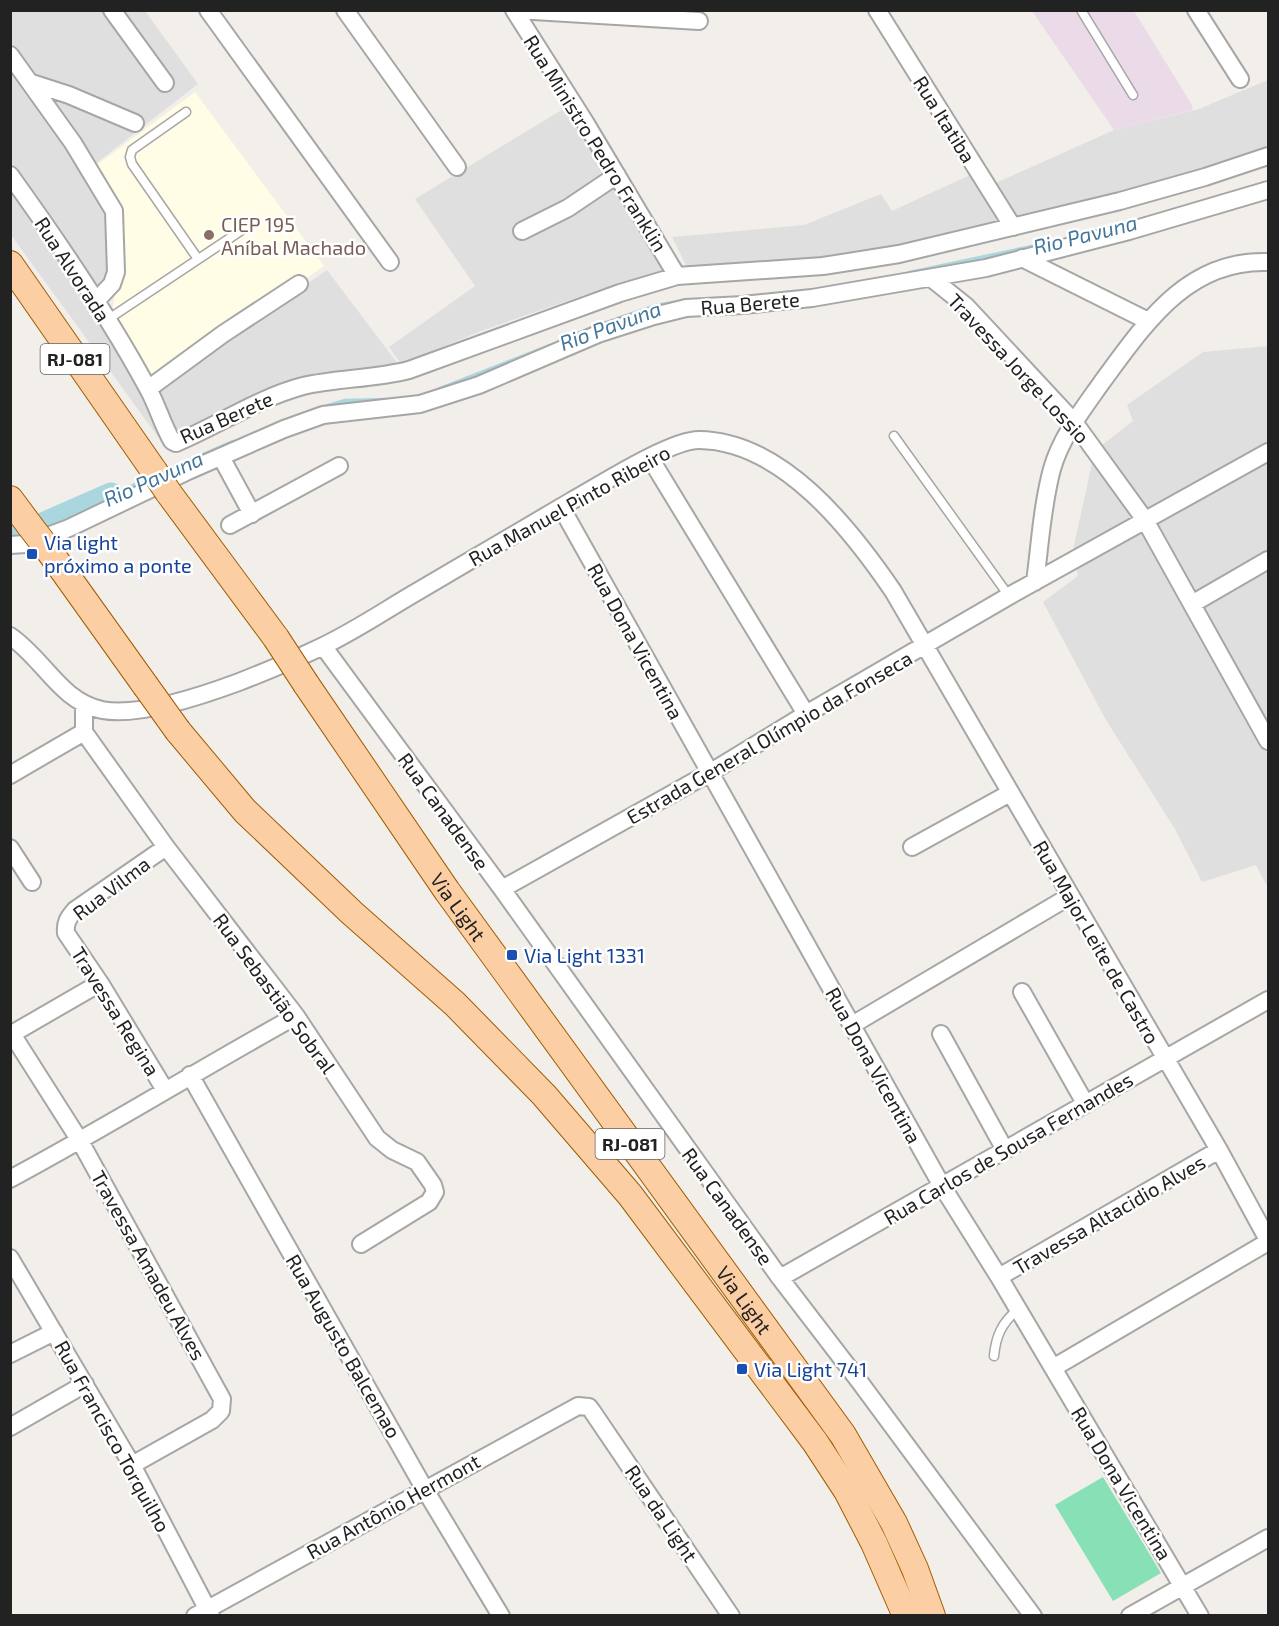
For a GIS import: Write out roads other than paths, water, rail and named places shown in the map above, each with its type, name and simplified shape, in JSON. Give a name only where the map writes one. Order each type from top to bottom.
[{"type":"main road","name":"Via Light","points":[[10,264],[140,453],[276,638],[447,891],[843,1435],[894,1523],[915,1569],[932,1616]]},
{"type":"main road","name":"Via Light","points":[[14,504],[178,730],[245,811],[352,913],[455,1004],[544,1095],[630,1195],[815,1442],[847,1491],[874,1543],[906,1616]]},
{"type":"street","points":[[112,10],[165,83]]},
{"type":"street","points":[[208,10],[390,262]]},
{"type":"street","points":[[345,10],[457,167]]},
{"type":"street","points":[[515,10],[699,21]]},
{"type":"street","name":"Rua Ministro Pedro Franklin","points":[[515,10],[677,276]]},
{"type":"street","name":"Rua Itatiba","points":[[877,10],[1013,226]]},
{"type":"street","points":[[1196,10],[1240,79]]},
{"type":"street","points":[[10,55],[73,143],[114,211],[116,272],[112,284],[96,301]]},
{"type":"street","points":[[32,83],[69,95],[135,123]]},
{"type":"street","name":"Rua Berete","points":[[165,430],[176,443],[270,397],[313,384],[388,375],[409,370],[620,292],[677,276],[823,266],[899,254],[1120,201],[1269,156]]},
{"type":"street","name":"Rua Alvorada","points":[[10,175],[96,301],[148,388],[165,430]]},
{"type":"street","points":[[522,231],[568,208],[617,175]]},
{"type":"street","name":"Rua Berete","points":[[10,545],[26,544],[69,528],[284,429],[323,416],[420,404],[479,385],[598,334],[654,315],[686,308],[812,298],[986,268],[1129,231],[1269,190]]},
{"type":"street","points":[[1022,258],[1148,321]]},
{"type":"street","points":[[1035,582],[1042,522],[1052,469],[1074,422],[1148,321],[1164,303],[1207,275],[1246,263],[1269,262]]},
{"type":"street","name":"Travessa Jorge Lossio","points":[[931,278],[966,306],[1074,422],[1145,520],[1269,741]]},
{"type":"street","points":[[148,388],[223,334],[299,284]]},
{"type":"street","name":"Rua Manuel Pinto Ribeiro","points":[[84,704],[103,710],[118,711],[146,708],[188,699],[254,676],[322,646],[561,507],[683,441],[705,441],[740,448],[784,471],[847,528],[893,591],[925,646]]},
{"type":"street","name":"Estrada General Olímpio da Fonseca","points":[[502,889],[711,772],[1010,596],[1269,452]]},
{"type":"street","points":[[221,457],[252,514]]},
{"type":"street","points":[[650,458],[806,714]]},
{"type":"street","points":[[230,525],[339,466]]},
{"type":"street","name":"Rua Dona Vicentina","points":[[561,507],[942,1186],[999,1277],[1200,1616]]},
{"type":"street","points":[[1192,604],[1269,560]]},
{"type":"street","points":[[10,636],[22,644],[67,693],[84,704],[84,732],[10,775]]},
{"type":"street","name":"Rua Canadense","points":[[322,646],[502,889],[780,1278],[1034,1616]]},
{"type":"street","name":"Rua Major Leite de Castro","points":[[925,646],[1219,1150],[1269,1241]]},
{"type":"street","name":"Rua Sebastião Sobral","points":[[84,732],[166,848],[296,1016],[377,1138],[392,1150],[413,1159],[433,1185],[435,1192],[429,1202],[361,1244]]},
{"type":"street","points":[[912,847],[1010,793]]},
{"type":"street","name":"Rua Vilma","points":[[66,933],[67,920],[75,910],[166,848]]},
{"type":"street","points":[[10,849],[32,882]]},
{"type":"street","points":[[852,1025],[1070,896]]},
{"type":"street","name":"Travessa Regina","points":[[66,933],[100,983],[165,1090]]},
{"type":"street","points":[[11,1034],[100,983]]},
{"type":"street","points":[[1022,992],[1085,1103]]},
{"type":"street","name":"Rua Carlos de Sousa Fernandes","points":[[780,1278],[1269,999]]},
{"type":"street","points":[[10,1179],[296,1016]]},
{"type":"street","name":"Travessa Amadeu Alves","points":[[11,1034],[80,1141],[222,1399],[221,1411],[212,1420],[132,1464]]},
{"type":"street","points":[[941,1034],[1005,1150]]},
{"type":"street","name":"Rua Augusto Balcemao","points":[[190,1075],[424,1488],[501,1616]]},
{"type":"street","name":"Travessa Altacidio Alves","points":[[999,1277],[1219,1150]]},
{"type":"street","points":[[1053,1368],[1269,1241]]},
{"type":"street","name":"Rua Francisco Torquilho","points":[[10,1258],[132,1464],[204,1613]]},
{"type":"street","points":[[10,1354],[54,1332]]},
{"type":"street","points":[[10,1427],[85,1384]]},
{"type":"street","name":"Rua Antônio Hermont","points":[[204,1613],[424,1488],[570,1409],[583,1406],[592,1411]]},
{"type":"street","name":"Rua da Light","points":[[592,1411],[731,1616]]},
{"type":"street","points":[[1130,1616],[1269,1538]]},
{"type":"lane","points":[[1081,10],[1133,95]]},
{"type":"lane","points":[[186,112],[132,150],[130,157],[132,164],[198,259]]},
{"type":"lane","points":[[107,320],[245,228]]},
{"type":"lane","points":[[894,436],[1010,596]]},
{"type":"lane","points":[[994,1356],[995,1342],[1000,1329],[1018,1309]]},
{"type":"waterway","name":"Rio Pavuna","points":[[910,273],[1046,244]]},
{"type":"waterway","name":"Rio Pavuna","points":[[618,319],[656,306],[674,303]]},
{"type":"waterway","name":"Rio Pavuna","points":[[440,389],[555,344]]},
{"type":"waterway","name":"Rio Pavuna","points":[[322,408],[345,401],[388,400]]},
{"type":"waterway","name":"Rio Pavuna","points":[[164,472],[233,442]]},
{"type":"waterway","name":"Rio Pavuna","points":[[111,496],[148,479]]},
{"type":"waterway","name":"Rio Pavuna","points":[[10,533],[36,529],[111,496]]},
{"type":"place","name":"CIEP 195 Aníbal Machado","points":[[209,235]]},
{"type":"place","name":"Via light próximo a ponte","points":[[32,554]]},
{"type":"place","name":"Via Light 1331","points":[[512,955]]},
{"type":"place","name":"Via Light 741","points":[[742,1369]]}]
